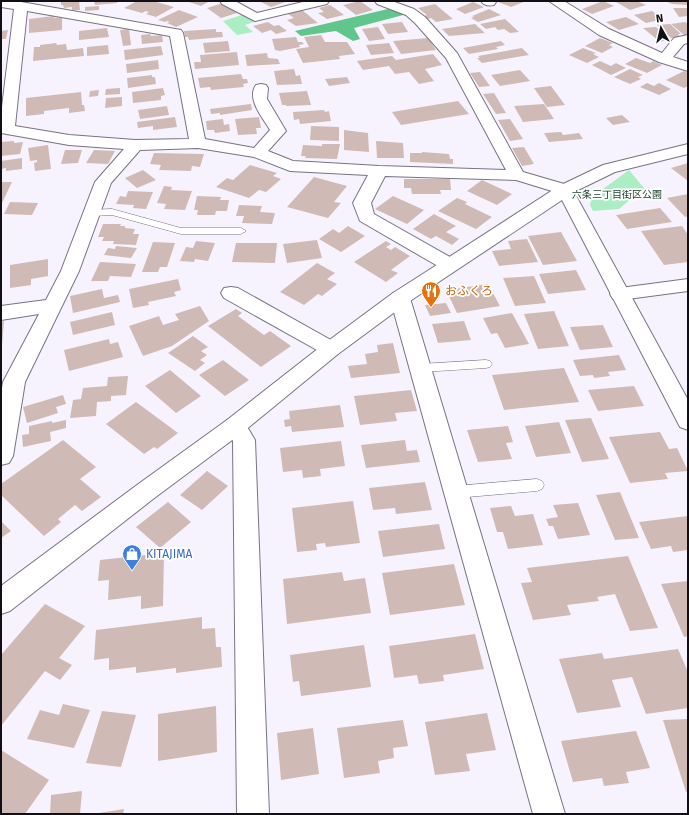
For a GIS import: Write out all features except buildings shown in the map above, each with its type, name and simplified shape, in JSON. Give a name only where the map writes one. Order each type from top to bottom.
[{"type":"street","points":[[226,1],[255,17],[323,1]]},
{"type":"street","points":[[381,1],[410,12],[420,20],[452,56],[517,175]]},
{"type":"street","points":[[555,1],[604,32],[664,59],[688,67]]},
{"type":"street","points":[[1,2],[176,33],[198,143]]},
{"type":"street","points":[[21,6],[4,128],[69,140],[135,145],[198,143],[258,153],[290,166],[517,175],[565,190],[688,420]]},
{"type":"street","points":[[664,59],[679,41],[688,39]]},
{"type":"street","points":[[258,153],[278,132],[260,100],[261,88]]},
{"type":"street","points":[[1,456],[14,382],[70,271],[103,182],[135,145]]},
{"type":"street","points":[[1,602],[145,492],[235,426],[331,349],[400,298],[450,265],[565,190],[609,168],[688,149]]},
{"type":"street","points":[[379,170],[362,203],[366,217],[450,265]]},
{"type":"street","points":[[620,294],[688,285]]},
{"type":"street","points":[[231,293],[331,349]]},
{"type":"street","points":[[400,298],[549,814]]},
{"type":"street","points":[[1,313],[53,305]]},
{"type":"street","points":[[235,426],[244,440],[253,814]]},
{"type":"lane","points":[[92,213],[112,212],[181,231],[241,231]]},
{"type":"lane","points":[[421,368],[486,364]]},
{"type":"lane","points":[[456,492],[537,485]]},
{"type":"green space","points":[[392,8],[407,14],[354,28],[360,39],[353,41],[336,31],[301,36],[295,31]]},
{"type":"green space","points":[[245,14],[254,22],[245,25],[253,32],[237,35],[223,21]]},
{"type":"green space","name":"六条三丁目街区公園","points":[[629,170],[644,188],[619,209],[593,211],[590,205],[592,197]]},
{"type":"place","name":"おふくろ","points":[[431,308]]},
{"type":"place","name":"KITAJIMA","points":[[132,571]]}]
